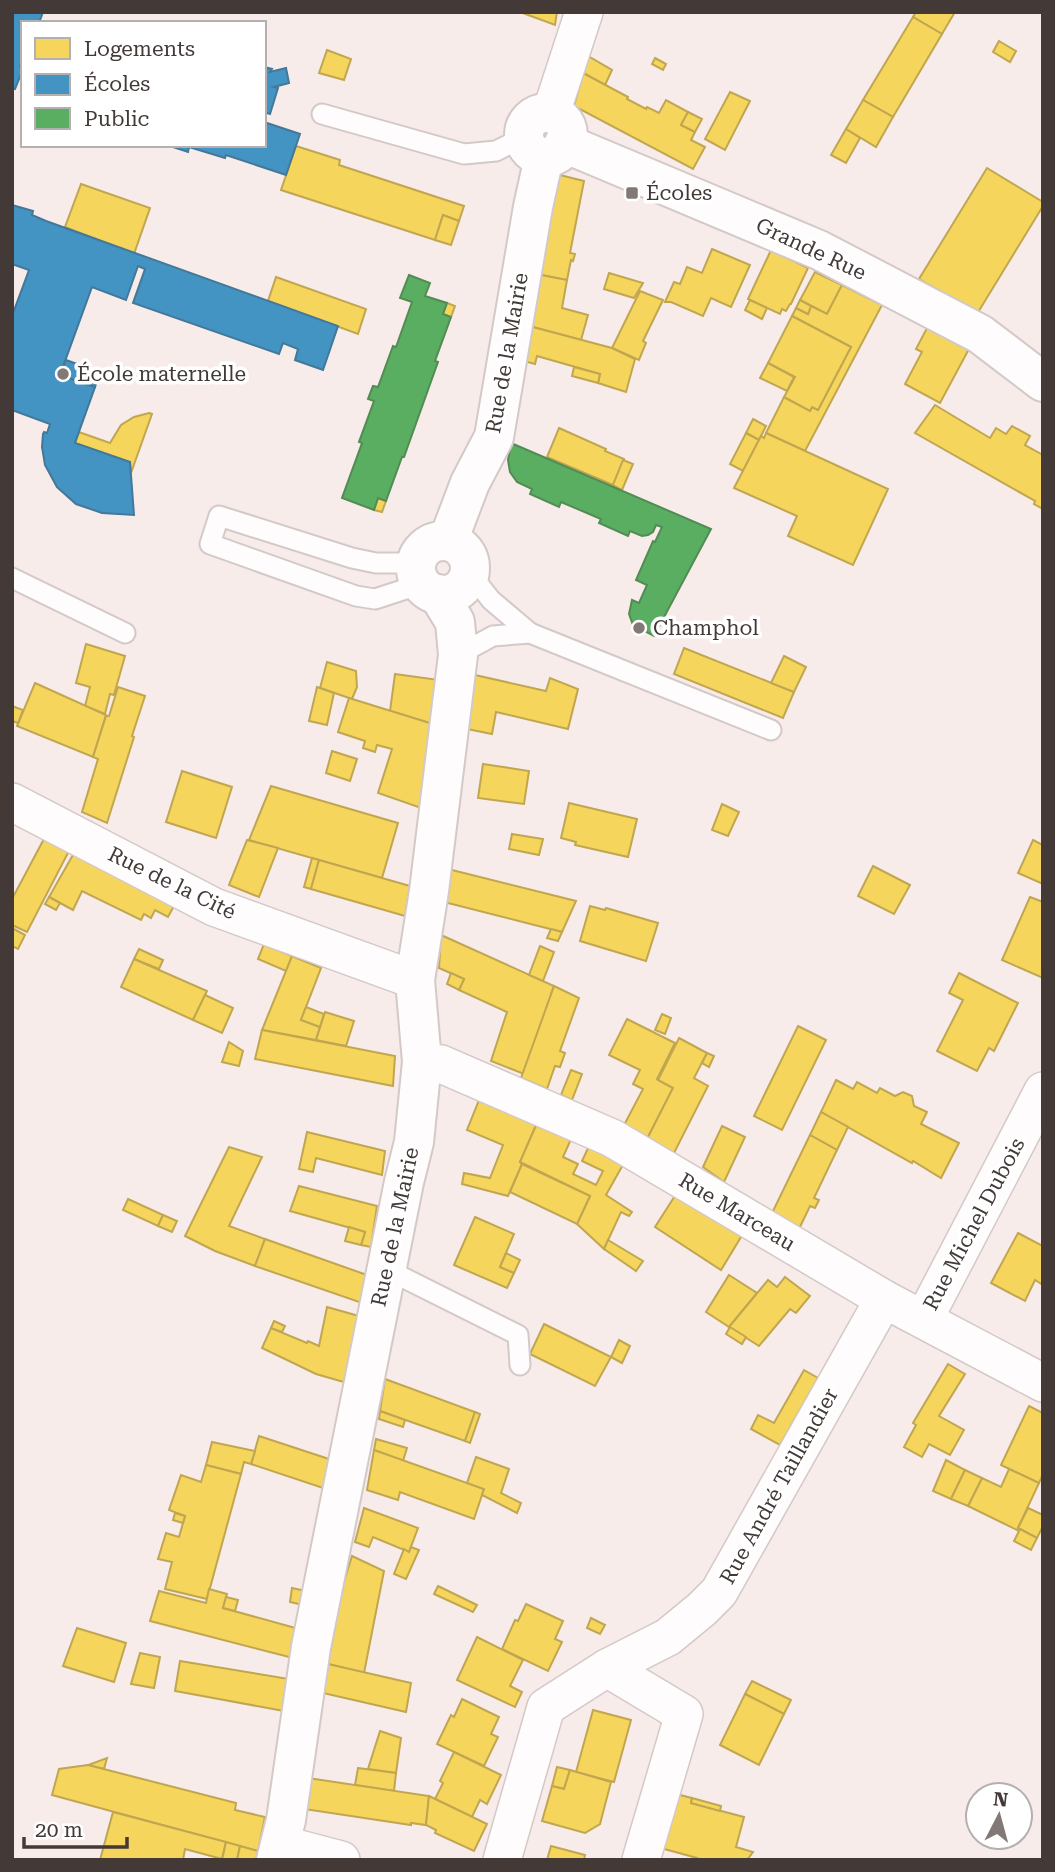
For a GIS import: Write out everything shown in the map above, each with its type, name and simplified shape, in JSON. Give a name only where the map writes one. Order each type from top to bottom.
[{"type":"street","points":[[546,137],[584,12]]},
{"type":"street","name":"Grande Rue","points":[[546,137],[819,250],[980,334],[1043,382]]},
{"type":"street","name":"Rue de la Mairie","points":[[448,541],[470,483],[494,437],[546,137]]},
{"type":"street","points":[[438,541],[448,541],[465,552],[470,572],[466,582],[449,594],[425,581],[420,553],[438,541]]},
{"type":"street","name":"Rue de la Mairie","points":[[278,1852],[286,1820],[311,1647],[414,1142],[422,1062],[415,980],[429,891],[458,655],[455,621],[425,581]]},
{"type":"street","name":"Rue de la Cité","points":[[12,802],[214,907],[415,980]]},
{"type":"street","name":"Rue Marceau","points":[[422,1062],[454,1070],[612,1138],[884,1298],[1043,1383]]},
{"type":"street","name":"Rue Michel Dubois","points":[[924,1319],[1043,1091]]},
{"type":"street","name":"Rue André Taillandier","points":[[502,1860],[546,1707],[607,1668],[668,1637],[719,1592],[884,1298]]},
{"type":"street","points":[[607,1668],[684,1714],[642,1860]]},
{"type":"street","points":[[278,1852],[341,1860]]},
{"type":"lane","points":[[322,114],[464,154],[496,151],[546,137]]},
{"type":"lane","points":[[219,516],[376,563],[425,581],[375,599],[356,596],[210,544],[219,516]]},
{"type":"lane","points":[[470,572],[491,600],[530,633],[771,730]]},
{"type":"lane","points":[[12,578],[125,633]]},
{"type":"lane","points":[[458,655],[493,636],[530,633]]},
{"type":"lane","points":[[386,1269],[518,1335],[520,1366]]},
{"type":"building: Logements","points":[[520,12],[557,12],[555,25]]},
{"type":"building: Logements","points":[[916,12],[955,12],[942,34],[913,17]]},
{"type":"building: Logements","points":[[913,17],[942,34],[893,117],[863,100]]},
{"type":"building: Logements","points":[[999,41],[1016,51],[1010,62],[993,52]]},
{"type":"building: Logements","points":[[327,50],[351,59],[344,80],[319,73]]},
{"type":"building: Logements","points":[[588,56],[612,70],[605,85],[583,73]]},
{"type":"building: Logements","points":[[655,58],[666,64],[663,70],[652,64]]},
{"type":"building: Logements","points":[[583,73],[646,109],[647,107],[659,113],[666,100],[688,112],[681,125],[695,132],[691,140],[705,147],[693,169],[574,106]]},
{"type":"building: Logements","points":[[730,92],[750,101],[725,150],[705,139]]},
{"type":"building: Logements","points":[[863,100],[893,117],[876,147],[846,129]]},
{"type":"building: Logements","points":[[688,112],[702,119],[695,132],[681,125]]},
{"type":"building: Logements","points":[[846,129],[860,138],[846,163],[831,155]]},
{"type":"building: Logements","points":[[296,146],[340,160],[339,165],[464,206],[459,221],[443,215],[435,240],[281,190]]},
{"type":"building: Logements","points":[[987,168],[1043,202],[1043,206],[977,314],[919,279]]},
{"type":"building: Logements","points":[[556,174],[584,181],[570,253],[575,254],[567,280],[536,274]]},
{"type":"building: Logements","points":[[81,184],[150,208],[134,254],[65,227]]},
{"type":"building: Logements","points":[[443,215],[459,221],[451,245],[435,240]]},
{"type":"building: Logements","points":[[712,249],[750,265],[731,307],[711,298],[703,316],[665,302],[674,282],[680,284],[687,267],[702,273]]},
{"type":"building: Logements","points":[[771,250],[808,268],[791,304],[786,311],[782,309],[780,314],[748,299]]},
{"type":"building: Logements","points":[[815,272],[842,285],[827,314],[800,300]]},
{"type":"building: Logements","points":[[609,273],[643,283],[634,298],[604,289]]},
{"type":"building: Logements","points":[[536,274],[567,280],[562,308],[588,315],[581,340],[529,326]]},
{"type":"building: Logements","points":[[276,277],[366,309],[358,334],[268,301]]},
{"type":"building: Logements","points":[[842,285],[882,305],[805,451],[766,433],[784,397],[810,411],[812,407],[818,410],[851,347],[792,316],[796,308],[808,314],[811,306],[827,314]]},
{"type":"building: Logements","points":[[640,291],[663,300],[643,341],[646,343],[639,360],[612,348]]},
{"type":"building: Logements","points":[[750,300],[767,308],[762,319],[745,310]]},
{"type":"building: Logements","points":[[800,300],[811,306],[808,314],[796,308]]},
{"type":"building: Logements","points":[[447,303],[455,306],[451,317],[443,314]]},
{"type":"building: Logements","points":[[792,316],[851,347],[818,410],[812,407],[810,411],[784,397],[795,377],[768,363]]},
{"type":"building: Logements","points":[[529,326],[612,348],[635,359],[626,392],[598,383],[600,374],[537,356],[535,364],[524,361]]},
{"type":"building: Logements","points":[[927,328],[969,349],[940,403],[905,384],[922,352],[916,349]]},
{"type":"building: Logements","points":[[768,363],[794,377],[787,391],[760,378]]},
{"type":"building: Logements","points":[[574,367],[600,374],[598,383],[572,376]]},
{"type":"building: Logements","points":[[935,405],[990,438],[996,428],[1006,434],[1012,426],[1030,436],[1025,445],[1043,455],[1043,509],[1034,504],[1035,501],[915,433]]},
{"type":"building: Logements","points":[[152,414],[131,473],[130,462],[75,443],[79,432],[110,443],[121,425],[134,417]]},
{"type":"building: Logements","points":[[753,419],[766,426],[759,440],[746,433]]},
{"type":"building: Logements","points":[[559,428],[624,459],[613,485],[547,457]]},
{"type":"building: Logements","points":[[746,433],[759,440],[743,471],[730,464]]},
{"type":"building: Logements","points":[[766,433],[888,489],[853,565],[788,536],[797,516],[734,488],[761,436],[764,438]]},
{"type":"building: Logements","points":[[623,460],[633,464],[622,490],[613,485]]},
{"type":"building: Logements","points":[[378,498],[386,501],[382,512],[374,510]]},
{"type":"building: Logements","points":[[86,644],[125,656],[114,695],[110,694],[105,714],[85,706],[90,687],[76,683]]},
{"type":"building: Logements","points":[[684,648],[794,692],[783,718],[674,674]]},
{"type":"building: Logements","points":[[784,656],[806,667],[794,692],[771,683]]},
{"type":"building: Logements","points":[[327,662],[356,671],[357,687],[352,699],[320,688]]},
{"type":"building: Logements","points":[[395,674],[439,680],[433,724],[390,711]]},
{"type":"building: Logements","points":[[475,675],[546,691],[550,678],[578,689],[568,729],[496,712],[492,734],[467,729]]},
{"type":"building: Logements","points":[[35,683],[106,715],[93,757],[17,726]]},
{"type":"building: Logements","points":[[118,687],[145,696],[107,823],[82,812],[98,759],[93,757]]},
{"type":"building: Logements","points":[[317,687],[334,693],[327,725],[309,721]]},
{"type":"building: Logements","points":[[349,698],[433,724],[421,808],[378,793],[392,749],[377,745],[375,752],[363,748],[365,741],[338,732]]},
{"type":"building: Logements","points":[[12,706],[23,710],[18,723],[12,721]]},
{"type":"building: Logements","points":[[332,751],[357,759],[350,781],[326,773]]},
{"type":"building: Logements","points":[[483,764],[529,771],[524,804],[478,798]]},
{"type":"building: Logements","points":[[182,771],[232,787],[216,838],[166,822]]},
{"type":"building: Logements","points":[[271,786],[398,823],[382,878],[249,840]]},
{"type":"building: Logements","points":[[569,803],[637,819],[628,857],[575,845],[576,842],[561,838]]},
{"type":"building: Logements","points":[[722,804],[739,812],[728,836],[712,830]]},
{"type":"building: Logements","points":[[512,834],[543,839],[539,855],[509,849]]},
{"type":"building: Logements","points":[[45,837],[69,851],[27,932],[12,925],[12,899]]},
{"type":"building: Logements","points":[[247,840],[278,848],[259,897],[229,885]]},
{"type":"building: Logements","points":[[1033,840],[1043,845],[1043,884],[1018,873]]},
{"type":"building: Logements","points":[[74,853],[175,904],[168,917],[155,910],[151,918],[144,914],[141,920],[82,891],[73,910],[49,897]]},
{"type":"building: Logements","points":[[312,858],[319,860],[311,889],[304,887]]},
{"type":"building: Logements","points":[[319,860],[410,886],[405,916],[311,889]]},
{"type":"building: Logements","points":[[873,866],[910,885],[894,914],[858,896]]},
{"type":"building: Logements","points":[[448,869],[576,901],[562,932],[444,902]]},
{"type":"building: Logements","points":[[49,897],[60,903],[56,910],[45,904]]},
{"type":"building: Logements","points":[[1030,897],[1043,902],[1043,978],[1002,960]]},
{"type":"building: Logements","points":[[590,906],[658,923],[646,961],[580,941]]},
{"type":"building: Logements","points":[[12,928],[25,935],[18,949],[12,946]]},
{"type":"building: Logements","points":[[551,929],[562,932],[558,941],[547,938]]},
{"type":"building: Logements","points":[[441,935],[554,986],[524,1074],[491,1061],[507,1012],[459,990],[464,979],[439,968]]},
{"type":"building: Logements","points":[[264,944],[292,956],[286,971],[258,959]]},
{"type":"building: Logements","points":[[540,946],[554,952],[543,981],[529,975]]},
{"type":"building: Logements","points":[[139,949],[163,960],[159,969],[134,959]]},
{"type":"building: Logements","points":[[292,956],[321,968],[301,1020],[320,1027],[316,1040],[262,1030]]},
{"type":"building: Logements","points":[[134,959],[207,991],[193,1020],[121,987]]},
{"type":"building: Logements","points":[[451,973],[464,979],[459,990],[447,984]]},
{"type":"building: Logements","points":[[959,973],[1018,1003],[994,1051],[989,1048],[977,1071],[937,1051],[963,1000],[949,993]]},
{"type":"building: Logements","points":[[554,986],[579,998],[560,1051],[565,1053],[560,1067],[555,1066],[547,1089],[521,1078]]},
{"type":"building: Logements","points":[[205,995],[233,1008],[222,1033],[193,1020]]},
{"type":"building: Logements","points":[[306,1007],[324,1014],[320,1027],[301,1020]]},
{"type":"building: Logements","points":[[325,1012],[354,1021],[346,1046],[316,1040]]},
{"type":"building: Logements","points":[[662,1014],[671,1018],[665,1034],[655,1030]]},
{"type":"building: Logements","points":[[627,1019],[675,1043],[657,1079],[673,1088],[647,1139],[623,1127],[643,1089],[633,1084],[640,1070],[609,1055]]},
{"type":"building: Logements","points":[[798,1026],[826,1040],[782,1130],[754,1116]]},
{"type":"building: Logements","points":[[262,1030],[395,1056],[393,1086],[255,1059]]},
{"type":"building: Logements","points":[[679,1038],[707,1053],[694,1078],[708,1086],[674,1153],[647,1139],[673,1088],[658,1080]]},
{"type":"building: Logements","points":[[229,1042],[243,1051],[239,1066],[222,1062]]},
{"type":"building: Logements","points":[[707,1053],[714,1056],[709,1067],[702,1063]]},
{"type":"building: Logements","points":[[571,1070],[582,1074],[572,1100],[561,1095]]},
{"type":"building: Logements","points":[[836,1080],[853,1089],[857,1082],[877,1093],[880,1088],[895,1096],[903,1092],[912,1096],[914,1106],[927,1112],[921,1124],[959,1143],[941,1178],[821,1112]]},
{"type":"building: Logements","points":[[479,1100],[537,1123],[508,1196],[462,1184],[464,1173],[490,1178],[503,1145],[467,1130]]},
{"type":"building: Logements","points":[[821,1112],[848,1127],[837,1150],[810,1135]]},
{"type":"building: Logements","points":[[537,1123],[572,1137],[563,1157],[578,1164],[573,1174],[596,1185],[603,1171],[582,1161],[589,1146],[624,1163],[606,1195],[632,1212],[629,1216],[621,1212],[604,1249],[577,1224],[590,1196],[520,1162]]},
{"type":"building: Logements","points":[[722,1126],[745,1137],[724,1182],[703,1167]]},
{"type":"building: Logements","points":[[307,1132],[385,1151],[382,1175],[316,1158],[313,1172],[299,1169]]},
{"type":"building: Logements","points":[[810,1135],[837,1150],[814,1198],[819,1200],[815,1208],[810,1206],[799,1229],[772,1213]]},
{"type":"building: Logements","points":[[229,1147],[262,1157],[229,1226],[265,1239],[255,1266],[185,1236]]},
{"type":"building: Logements","points":[[522,1164],[590,1196],[577,1224],[510,1192]]},
{"type":"building: Logements","points":[[299,1186],[377,1206],[371,1247],[361,1245],[365,1232],[290,1211]]},
{"type":"building: Logements","points":[[678,1191],[744,1232],[721,1270],[655,1227]]},
{"type":"building: Logements","points":[[128,1199],[163,1215],[158,1226],[123,1210]]},
{"type":"building: Logements","points":[[163,1215],[177,1221],[172,1232],[158,1226]]},
{"type":"building: Logements","points":[[475,1217],[514,1234],[500,1267],[514,1273],[507,1288],[454,1265]]},
{"type":"building: Logements","points":[[349,1227],[365,1232],[361,1245],[345,1241]]},
{"type":"building: Logements","points":[[1018,1233],[1043,1246],[1043,1285],[1035,1280],[1025,1301],[991,1283]]},
{"type":"building: Logements","points":[[265,1239],[367,1275],[362,1303],[255,1266]]},
{"type":"building: Logements","points":[[608,1240],[643,1261],[636,1271],[604,1249]]},
{"type":"building: Logements","points":[[506,1253],[520,1260],[514,1273],[500,1267]]},
{"type":"building: Logements","points":[[729,1275],[757,1293],[729,1327],[706,1312]]},
{"type":"building: Logements","points":[[785,1277],[810,1296],[796,1313],[790,1309],[759,1346],[729,1327],[768,1280],[777,1287]]},
{"type":"building: Logements","points":[[327,1307],[359,1316],[347,1383],[316,1374],[262,1348],[271,1328],[319,1346]]},
{"type":"building: Logements","points":[[274,1321],[285,1326],[282,1332],[271,1328]]},
{"type":"building: Logements","points":[[544,1324],[611,1357],[595,1386],[530,1354]]},
{"type":"building: Logements","points":[[730,1327],[746,1337],[742,1344],[726,1334]]},
{"type":"building: Logements","points":[[619,1340],[630,1346],[622,1363],[611,1357]]},
{"type":"building: Logements","points":[[948,1364],[965,1374],[939,1416],[964,1430],[950,1455],[929,1444],[922,1457],[904,1447],[916,1425],[913,1423]]},
{"type":"building: Logements","points":[[804,1370],[818,1378],[780,1445],[751,1429],[758,1415],[774,1423]]},
{"type":"building: Logements","points":[[385,1379],[475,1412],[465,1441],[380,1411]]},
{"type":"building: Logements","points":[[1029,1406],[1043,1413],[1043,1474],[1039,1483],[1001,1465]]},
{"type":"building: Logements","points":[[380,1411],[405,1420],[403,1427],[379,1419]]},
{"type":"building: Logements","points":[[475,1412],[480,1414],[470,1443],[465,1441]]},
{"type":"building: Logements","points":[[259,1436],[332,1460],[326,1489],[251,1464]]},
{"type":"building: Logements","points":[[376,1439],[407,1448],[403,1461],[374,1450]]},
{"type":"building: Logements","points":[[212,1442],[255,1451],[251,1464],[244,1462],[241,1474],[206,1465]]},
{"type":"building: Logements","points":[[374,1450],[484,1489],[474,1519],[400,1492],[398,1500],[367,1490]]},
{"type":"building: Logements","points":[[476,1457],[509,1469],[501,1493],[521,1503],[517,1513],[482,1495],[484,1489],[467,1483]]},
{"type":"building: Logements","points":[[946,1460],[965,1470],[951,1499],[933,1491]]},
{"type":"building: Logements","points":[[206,1465],[241,1474],[207,1599],[165,1589],[172,1562],[158,1559],[166,1533],[179,1537],[185,1516],[169,1510],[181,1475],[201,1482]]},
{"type":"building: Logements","points":[[1009,1469],[1039,1483],[1019,1531],[968,1506],[982,1478],[1001,1487]]},
{"type":"building: Logements","points":[[965,1470],[982,1478],[968,1506],[951,1499]]},
{"type":"building: Logements","points":[[364,1508],[418,1528],[409,1552],[373,1537],[369,1547],[355,1542]]},
{"type":"building: Logements","points":[[1028,1508],[1043,1515],[1043,1526],[1037,1538],[1018,1528]]},
{"type":"building: Logements","points":[[175,1513],[185,1516],[183,1523],[173,1520]]},
{"type":"building: Logements","points":[[1020,1529],[1037,1538],[1031,1550],[1014,1541]]},
{"type":"building: Logements","points":[[411,1547],[419,1550],[406,1579],[394,1574],[404,1549],[409,1552]]},
{"type":"building: Logements","points":[[352,1556],[384,1571],[364,1673],[328,1664],[342,1588]]},
{"type":"building: Logements","points":[[438,1586],[477,1605],[473,1612],[434,1594]]},
{"type":"building: Logements","points":[[292,1588],[306,1591],[303,1605],[290,1602]]},
{"type":"building: Logements","points":[[209,1589],[227,1594],[223,1608],[299,1629],[293,1658],[150,1621],[159,1591],[206,1603]]},
{"type":"building: Logements","points":[[226,1597],[238,1600],[235,1611],[223,1608]]},
{"type":"building: Logements","points":[[526,1604],[563,1621],[555,1639],[562,1642],[548,1671],[502,1649],[515,1620],[518,1621]]},
{"type":"building: Logements","points":[[591,1618],[605,1625],[600,1634],[587,1628]]},
{"type":"building: Logements","points":[[77,1628],[126,1643],[114,1682],[63,1666]]},
{"type":"building: Logements","points":[[477,1637],[523,1660],[510,1686],[522,1692],[515,1707],[457,1680]]},
{"type":"building: Logements","points":[[140,1653],[160,1657],[154,1688],[131,1684]]},
{"type":"building: Logements","points":[[180,1661],[289,1679],[284,1711],[175,1691]]},
{"type":"building: Logements","points":[[328,1664],[411,1683],[406,1712],[323,1693]]},
{"type":"building: Logements","points":[[752,1681],[791,1700],[784,1714],[745,1694]]},
{"type":"building: Logements","points":[[745,1694],[784,1714],[759,1765],[720,1745]]},
{"type":"building: Logements","points":[[462,1699],[499,1717],[491,1734],[498,1737],[484,1766],[437,1744]]},
{"type":"building: Logements","points":[[593,1710],[631,1720],[614,1782],[576,1772]]},
{"type":"building: Logements","points":[[380,1731],[401,1738],[396,1773],[368,1769]]},
{"type":"building: Logements","points":[[454,1752],[501,1775],[487,1804],[480,1800],[472,1817],[435,1799],[443,1783],[440,1781]]},
{"type":"building: Logements","points":[[107,1758],[104,1769],[88,1765]]},
{"type":"building: Logements","points":[[88,1765],[236,1803],[235,1810],[265,1817],[258,1851],[52,1795],[59,1769]]},
{"type":"building: Logements","points":[[557,1767],[570,1770],[564,1789],[552,1786]]},
{"type":"building: Logements","points":[[358,1768],[396,1773],[394,1791],[355,1785]]},
{"type":"building: Logements","points":[[570,1770],[611,1782],[600,1824],[585,1833],[542,1821],[552,1786],[564,1789]]},
{"type":"building: Logements","points":[[308,1778],[429,1796],[426,1825],[304,1809]]},
{"type":"building: Logements","points":[[672,1793],[692,1798],[691,1803],[744,1817],[736,1847],[753,1852],[747,1860],[696,1860],[697,1858],[657,1847]]},
{"type":"building: Logements","points":[[429,1796],[487,1824],[474,1851],[435,1833],[436,1830],[426,1825]]},
{"type":"building: Logements","points":[[692,1798],[721,1806],[720,1811],[691,1803]]},
{"type":"building: Logements","points":[[113,1812],[226,1842],[222,1859],[185,1849],[183,1860],[100,1860]]},
{"type":"building: Logements","points":[[226,1842],[240,1846],[237,1860],[222,1860]]},
{"type":"building: Logements","points":[[240,1846],[258,1851],[256,1860],[237,1860]]},
{"type":"building: Logements","points":[[551,1846],[585,1855],[584,1860],[547,1860]]},
{"type":"building: Écoles","points":[[12,12],[43,12],[40,21],[21,21],[21,74],[15,89],[12,88]]},
{"type":"building: Écoles","points":[[266,68],[272,69],[270,72],[286,68],[289,83],[274,87],[278,88],[270,114],[266,113]]},
{"type":"building: Écoles","points":[[266,123],[300,134],[286,175],[226,155],[225,158],[189,147],[266,147]]},
{"type":"building: Écoles","points":[[173,147],[189,147],[188,152]]},
{"type":"building: Écoles","points":[[12,205],[33,211],[32,215],[46,221],[338,326],[323,370],[295,360],[298,349],[283,343],[279,354],[133,303],[145,269],[138,266],[126,300],[92,287],[60,375],[95,387],[75,443],[130,462],[134,515],[102,513],[76,504],[57,487],[45,465],[43,434],[47,433],[50,424],[12,410],[12,316],[29,270],[12,264]]},
{"type":"building: Écoles","points":[[66,360],[100,372],[95,387],[60,375]]},
{"type":"building: Public","points":[[409,275],[430,283],[425,296],[447,303],[443,314],[451,317],[404,457],[386,501],[378,498],[374,510],[342,498],[374,401],[368,399],[373,386],[378,387],[412,302],[400,298]]},
{"type":"building: Public","points":[[511,443],[711,529],[654,636],[633,625],[629,614],[632,600],[639,603],[647,585],[636,580],[662,527],[656,525],[653,532],[642,536],[630,531],[628,536],[599,523],[601,519],[561,502],[559,507],[530,494],[532,489],[517,482],[510,472],[508,460]]},
{"type":"place","name":"Écoles","points":[[632,193]]},
{"type":"place","name":"École maternelle","points":[[63,374]]},
{"type":"place","name":"Champhol","points":[[639,628]]}]
